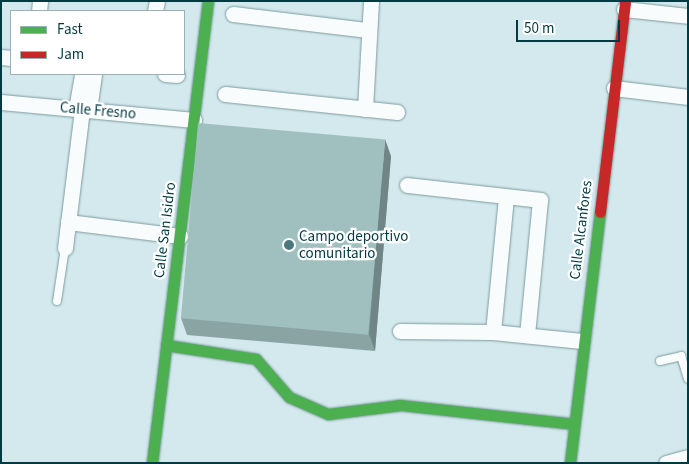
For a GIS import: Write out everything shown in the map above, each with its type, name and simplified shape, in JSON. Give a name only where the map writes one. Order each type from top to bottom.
[{"type":"street","name":"Calle San Isidro","points":[[152,463],[208,1]]},
{"type":"street","points":[[366,109],[368,30],[371,1]]},
{"type":"street","points":[[625,5],[688,16]]},
{"type":"street","name":"Calle Alcanfores","points":[[570,463],[582,341],[625,5]]},
{"type":"street","points":[[234,14],[368,30]]},
{"type":"street","points":[[65,248],[82,109],[82,75]]},
{"type":"street","points":[[82,109],[94,75]]},
{"type":"street","points":[[614,88],[688,97]]},
{"type":"street","points":[[226,94],[397,112]]},
{"type":"street","name":"Calle Fresno","points":[[1,102],[194,120]]},
{"type":"street","points":[[407,185],[540,200],[542,207],[527,336]]},
{"type":"street","points":[[494,332],[506,197]]},
{"type":"street","points":[[68,222],[180,236]]},
{"type":"street","points":[[400,331],[494,332],[582,341]]},
{"type":"street","points":[[166,345],[256,359],[289,397],[328,414],[400,405],[574,424]]},
{"type":"street","points":[[666,463],[688,457]]},
{"type":"lane","points":[[57,301],[65,248]]},
{"type":"lane","points":[[660,361],[681,356],[688,379]]},
{"type":"building","name":"Campo deportivo comunitario","points":[[198,123],[385,139],[368,335],[181,318]]},
{"type":"traffic: fast","points":[[152,463],[208,1]]},
{"type":"traffic: fast","points":[[570,463],[600,212]]},
{"type":"traffic: fast","points":[[166,345],[256,359],[289,397],[328,414],[400,405],[574,424]]},
{"type":"traffic: jam","points":[[600,212],[625,1]]},
{"type":"place","name":"Campo deportivo comunitario","points":[[289,245]]}]
